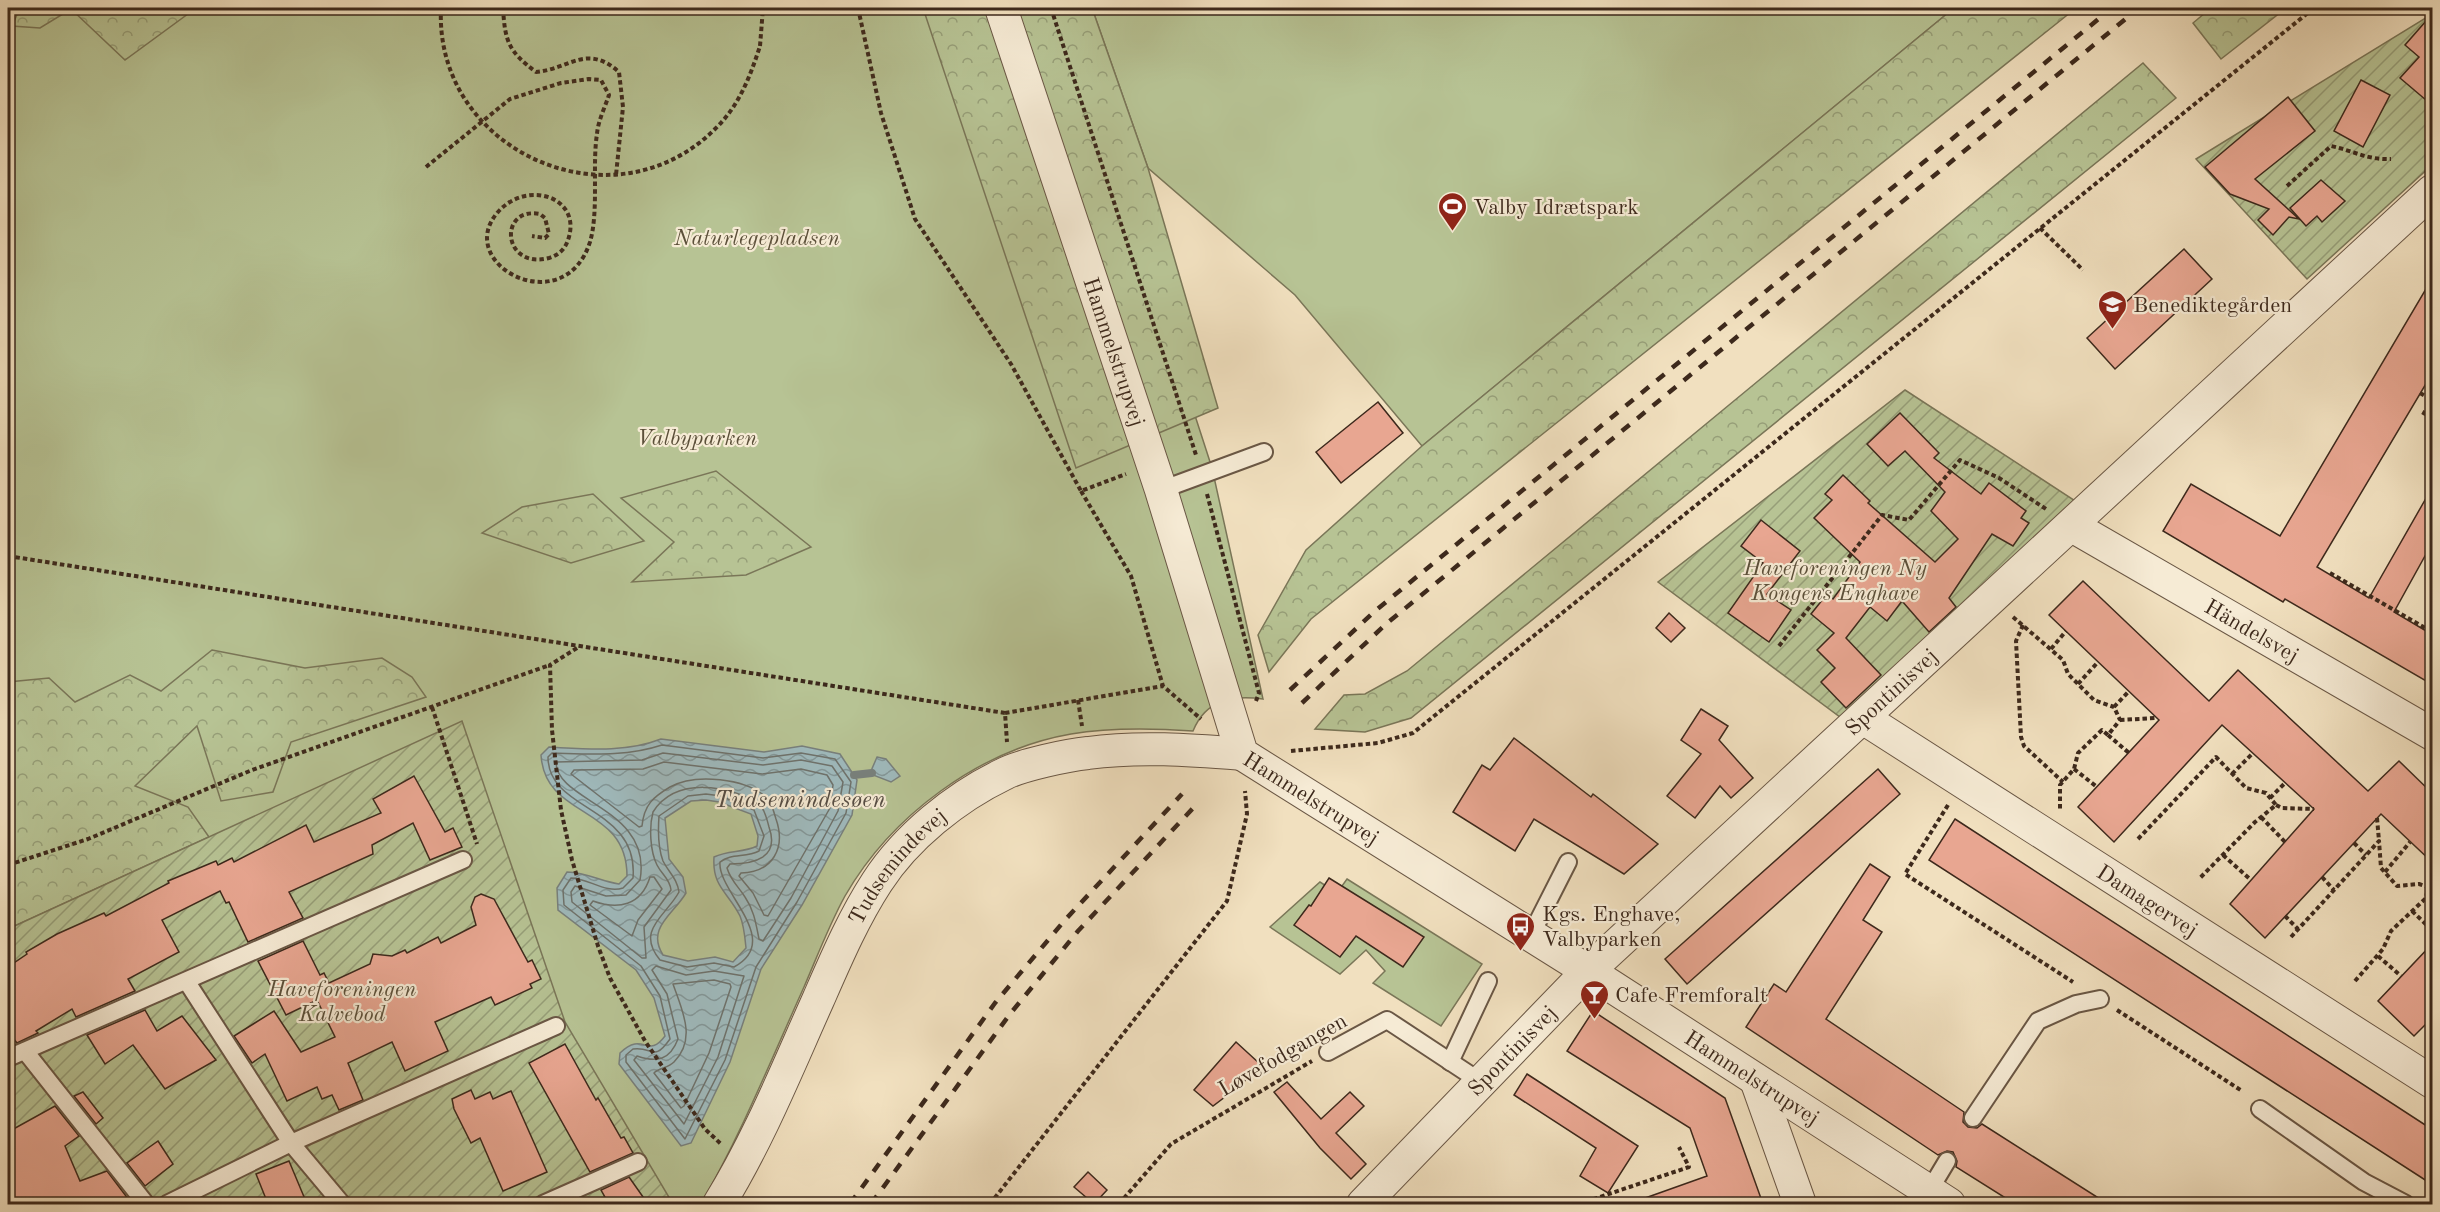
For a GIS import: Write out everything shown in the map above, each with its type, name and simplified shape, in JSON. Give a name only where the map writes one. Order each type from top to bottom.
[{"type":"street","name":"Hammelstrupvej","points":[[1001,8],[1157,477],[1242,753],[1588,971],[1939,1198]]},
{"type":"street","name":"Spontinisvej","points":[[1363,1204],[1588,971],[2433,191]]},
{"type":"street","name":"Händelsvej","points":[[2072,526],[2433,734]]},
{"type":"street","name":"Damagervej","points":[[1863,718],[2433,1082]]},
{"type":"street","name":"Tudsemindevej","points":[[719,1204],[743,1165],[765,1120],[851,924],[878,880],[914,838],[956,802],[1006,772],[1086,753],[1158,748],[1242,753]]},
{"type":"street","points":[[1756,1080],[1796,1204]]},
{"type":"lane","points":[[1157,477],[1202,474],[1264,452]]},
{"type":"lane","points":[[8,1058],[463,860]]},
{"type":"lane","points":[[1531,935],[1568,862]]},
{"type":"lane","points":[[1450,1062],[1488,981]]},
{"type":"lane","points":[[187,982],[291,1143],[342,1204]]},
{"type":"lane","points":[[1973,1118],[2038,1021],[2076,1004],[2100,999]]},
{"type":"lane","name":"Løvefodgangen","points":[[1328,1052],[1387,1020],[1481,1082]]},
{"type":"lane","points":[[166,1204],[291,1143],[556,1026]]},
{"type":"lane","points":[[25,1051],[146,1204]]},
{"type":"lane","points":[[2260,1108],[2364,1182],[2406,1204]]},
{"type":"lane","points":[[1939,1198],[1947,1161]]},
{"type":"lane","points":[[543,1204],[638,1162]]},
{"type":"path","points":[[441,8],[442,31],[450,65],[466,101],[482,121],[498,137],[528,158],[574,173],[597,176],[636,172],[668,162],[695,146],[715,129],[735,105],[749,81],[760,46],[763,8]]},
{"type":"path","points":[[503,8],[505,39],[519,59],[536,72],[553,70],[574,58],[591,58],[611,65],[619,72],[623,107],[616,175]]},
{"type":"path","points":[[858,8],[881,113],[915,219],[1011,364],[1131,576],[1163,686],[1203,721]]},
{"type":"path","points":[[1051,8],[1202,474],[1259,693],[1256,703]]},
{"type":"path","points":[[1290,751],[1378,743],[1413,733],[2314,8]]},
{"type":"path","points":[[426,167],[510,99],[561,83],[590,79],[601,80],[609,95],[597,131],[597,176],[590,242],[577,266],[557,279],[531,282],[507,274],[492,255],[488,231],[499,211],[513,198],[538,194],[548,196],[565,210],[570,232],[568,241],[559,254],[533,260],[515,249],[511,243],[511,229],[520,216],[530,212],[540,214],[548,226],[549,234],[545,238],[532,236]]},
{"type":"path","points":[[2288,186],[2331,146],[2354,151],[2370,160],[2391,159]]},
{"type":"path","points":[[2040,228],[2083,270]]},
{"type":"path","points":[[2420,393],[2432,400],[2423,415]]},
{"type":"path","points":[[1779,646],[1882,515],[1909,520],[1960,460],[1999,477],[2072,526]]},
{"type":"path","points":[[1081,491],[1157,477]]},
{"type":"path","points":[[8,556],[1005,713],[1163,686]]},
{"type":"path","points":[[2330,573],[2433,632]]},
{"type":"path","points":[[1995,596],[2011,616],[2063,660],[2068,674],[2094,700],[2114,707],[2120,720]]},
{"type":"path","points":[[2023,625],[2016,641],[2021,737],[2024,746],[2062,782]]},
{"type":"path","points":[[2051,649],[2066,632]]},
{"type":"path","points":[[8,865],[88,839],[252,771],[550,665],[578,647]]},
{"type":"path","points":[[2078,684],[2098,662]]},
{"type":"path","points":[[550,665],[552,730],[561,810],[572,860],[598,946],[610,978],[645,1041],[705,1130]]},
{"type":"path","points":[[2114,707],[2129,692]]},
{"type":"path","points":[[432,707],[477,840],[476,849],[463,860]]},
{"type":"path","points":[[1005,713],[1006,772]]},
{"type":"path","points":[[2108,735],[2120,720],[2156,718]]},
{"type":"path","points":[[2049,837],[2060,818],[2062,782],[2074,769],[2078,753],[2102,729],[2129,753]]},
{"type":"path","points":[[990,1204],[1227,901],[1247,814],[1242,753]]},
{"type":"path","points":[[2232,774],[2253,753]]},
{"type":"path","points":[[2138,840],[2216,757],[2246,788],[2266,793],[2276,805],[2282,808],[2314,809]]},
{"type":"path","points":[[2074,769],[2097,787]]},
{"type":"path","points":[[1963,782],[1905,874],[2242,1091]]},
{"type":"path","points":[[2270,798],[2285,783]]},
{"type":"path","points":[[2199,879],[2276,805]]},
{"type":"path","points":[[2261,817],[2285,842]]},
{"type":"path","points":[[2377,818],[2381,868],[2397,886],[2419,884],[2428,887]]},
{"type":"path","points":[[2291,937],[2379,842]]},
{"type":"path","points":[[2385,872],[2410,842]]},
{"type":"path","points":[[2354,843],[2366,855]]},
{"type":"path","points":[[2223,855],[2251,880]]},
{"type":"path","points":[[2322,877],[2334,890]]},
{"type":"path","points":[[2355,981],[2378,956],[2391,931],[2426,898],[2428,887],[2433,882]]},
{"type":"path","points":[[2426,898],[2433,898]]},
{"type":"path","points":[[2412,911],[2433,930]]},
{"type":"path","points":[[2285,916],[2298,929]]},
{"type":"path","points":[[2378,956],[2401,976]]},
{"type":"path","name":"Løvefodgangen","points":[[1119,1204],[1171,1143],[1328,1052]]},
{"type":"path","points":[[1579,1204],[1689,1167],[1679,1147]]},
{"type":"green space","name":"Valbyparken","points":[[8,8],[1063,8],[1212,468],[1263,699],[1231,699],[1213,706],[1205,712],[1193,731],[1102,730],[1037,742],[971,771],[912,814],[864,867],[845,896],[742,1124],[701,1204],[670,1204],[8,950]]},
{"type":"green space","points":[[20,8],[196,8],[125,60],[71,9],[40,28],[12,26]]},
{"type":"green space","points":[[923,8],[1092,8],[1148,168],[1218,408],[1076,468]]},
{"type":"green space","name":"Valby Idrætspark","points":[[1092,8],[1954,8],[1422,446],[1295,295],[1148,168]]},
{"type":"green space","points":[[1954,8],[2076,8],[1311,619],[1269,672],[1258,635],[1306,550],[1422,446]]},
{"type":"green space","points":[[2211,8],[2286,8],[2221,59],[2193,23]]},
{"type":"green space","points":[[2432,14],[2432,165],[2307,279],[2196,159]]},
{"type":"green space","points":[[2143,63],[2176,98],[1411,718],[1365,732],[1315,729],[1344,695],[1365,694],[1407,671]]},
{"type":"green space","name":"Haveforeningen Ny Kongens Enghave","points":[[1905,390],[2080,504],[1840,717],[1658,582]]},
{"type":"green space","points":[[716,471],[811,547],[746,575],[632,582],[674,542],[621,498]]},
{"type":"green space","points":[[593,494],[644,541],[571,563],[482,533],[522,507]]},
{"type":"green space","points":[[212,650],[305,668],[382,658],[412,677],[426,697],[291,742],[273,792],[221,801],[197,726],[135,786],[188,807],[209,837],[8,929],[8,682],[49,678],[75,702],[130,675],[161,691]]},
{"type":"green space","name":"Haveforeningen Kalvebod","points":[[462,721],[565,1022],[673,1204],[8,1204],[8,929]]},
{"type":"green space","points":[[1347,879],[1482,964],[1441,1026],[1373,983],[1385,971],[1366,950],[1340,974],[1270,927],[1320,882],[1337,893]]},
{"type":"water","name":"Tudsemindesøen","points":[[661,739],[764,752],[802,746],[840,754],[857,780],[852,815],[802,905],[761,969],[730,1062],[691,1143],[681,1146],[619,1064],[620,1053],[628,1047],[635,1044],[654,1046],[665,1036],[654,998],[636,970],[558,910],[557,888],[567,872],[619,884],[627,876],[623,853],[614,836],[601,823],[556,791],[546,776],[541,755],[549,747],[606,749]],"holes":[[[691,801],[719,802],[751,814],[758,836],[757,846],[714,857],[718,883],[741,920],[746,948],[733,962],[715,957],[688,961],[663,955],[659,945],[659,929],[686,893],[683,877],[669,859],[665,818]]]},
{"type":"water","points":[[877,757],[886,759],[900,776],[891,782],[873,775],[871,771]]},
{"type":"building","points":[[2433,13],[2433,106],[2400,78],[2419,57],[2405,45]]},
{"type":"building","points":[[2361,80],[2390,95],[2363,147],[2334,131]]},
{"type":"building","points":[[2288,97],[2315,131],[2255,179],[2299,219],[2289,217],[2273,235],[2258,220],[2269,209],[2230,194],[2205,167]]},
{"type":"building","points":[[2321,180],[2345,201],[2322,222],[2317,216],[2306,226],[2290,208]]},
{"type":"building","points":[[2184,249],[2212,279],[2115,369],[2087,338]]},
{"type":"building","points":[[2433,277],[2433,372],[2317,567],[2369,598],[2433,486],[2433,560],[2425,556],[2394,612],[2433,635],[2433,685],[2285,599],[2283,602],[2163,531],[2191,484],[2280,536]]},
{"type":"building","points":[[1378,402],[1403,433],[1341,483],[1316,452]]},
{"type":"building","points":[[1900,413],[1939,453],[1934,458],[1981,494],[1989,483],[2026,511],[2021,518],[2029,523],[2013,546],[1992,534],[1949,598],[1956,607],[1929,632],[1902,601],[1887,621],[1870,607],[1846,638],[1881,675],[1846,708],[1821,682],[1835,668],[1817,650],[1834,633],[1811,614],[1827,594],[1833,599],[1860,562],[1814,518],[1832,500],[1825,494],[1843,475],[1870,501],[1868,503],[1935,562],[1958,539],[1931,511],[1945,492],[1905,451],[1888,466],[1867,444]]},
{"type":"building","points":[[1761,520],[1800,551],[1767,594],[1791,610],[1769,642],[1728,613],[1763,563],[1741,546]]},
{"type":"building","points":[[2083,581],[2209,701],[2238,670],[2368,791],[2399,761],[2433,794],[2433,863],[2381,814],[2265,938],[2230,904],[2314,809],[2222,725],[2114,842],[2078,807],[2159,720],[2049,615]]},
{"type":"building","points":[[1669,613],[1685,628],[1671,642],[1656,628]]},
{"type":"building","points":[[1701,709],[1728,726],[1719,740],[1753,778],[1731,798],[1720,786],[1695,818],[1667,796],[1701,754],[1681,740]]},
{"type":"building","points":[[1514,738],[1591,797],[1593,794],[1658,844],[1624,874],[1534,819],[1515,851],[1453,812],[1482,765],[1490,770]]},
{"type":"building","points":[[1878,769],[1900,794],[1687,984],[1665,959]]},
{"type":"building","points":[[414,776],[445,832],[453,828],[462,847],[430,860],[413,823],[372,845],[373,854],[289,892],[303,918],[248,942],[229,902],[226,903],[220,891],[162,920],[179,952],[128,979],[135,991],[76,1017],[72,1009],[36,1031],[38,1033],[17,1043],[8,1032],[8,967],[27,954],[26,952],[57,934],[104,913],[106,916],[169,883],[168,881],[216,861],[218,865],[232,858],[234,862],[306,825],[314,842],[381,813],[373,799]]},
{"type":"building","points":[[1955,819],[2433,1130],[2433,1185],[1929,860]]},
{"type":"building","points":[[1870,864],[1890,877],[1863,920],[1882,932],[1826,1019],[1964,1112],[1963,1122],[1968,1127],[1977,1128],[1982,1124],[2108,1204],[2015,1204],[1956,1167],[1957,1161],[1953,1152],[1947,1151],[1938,1155],[1746,1027],[1774,984],[1786,992]]},
{"type":"building","points":[[1329,878],[1424,937],[1403,967],[1356,936],[1340,957],[1294,925],[1309,905],[1311,906]]},
{"type":"building","points":[[481,894],[494,899],[528,962],[532,960],[541,979],[530,984],[532,988],[495,1005],[491,997],[435,1022],[448,1051],[405,1071],[392,1042],[348,1063],[363,1100],[339,1110],[332,1095],[322,1099],[317,1087],[287,1101],[265,1054],[252,1063],[234,1036],[274,1011],[301,1052],[335,1037],[317,1000],[286,1015],[258,961],[303,941],[320,975],[324,973],[329,983],[370,964],[373,954],[392,956],[405,950],[407,953],[438,937],[441,943],[476,925],[471,907],[475,897]]},
{"type":"building","points":[[2433,943],[2433,1017],[2414,1036],[2378,1001]]},
{"type":"building","points":[[145,1010],[157,1031],[182,1016],[216,1060],[165,1089],[133,1045],[105,1064],[87,1035]]},
{"type":"building","points":[[1593,1011],[1725,1098],[1763,1204],[1635,1204],[1634,1202],[1707,1176],[1690,1128],[1567,1051]]},
{"type":"building","points":[[1236,1042],[1260,1064],[1242,1084],[1213,1106],[1194,1090]]},
{"type":"building","points":[[565,1044],[596,1100],[598,1098],[621,1138],[624,1137],[633,1153],[590,1172],[529,1063]]},
{"type":"building","points":[[1527,1074],[1638,1146],[1608,1193],[1580,1176],[1596,1148],[1514,1095]]},
{"type":"building","points":[[1287,1082],[1321,1119],[1350,1092],[1364,1106],[1336,1133],[1366,1164],[1351,1179],[1320,1148],[1274,1092]]},
{"type":"building","points":[[471,1090],[475,1099],[490,1092],[493,1099],[511,1091],[547,1172],[503,1191],[480,1138],[471,1143],[454,1109],[452,1099]]},
{"type":"building","points":[[83,1092],[103,1118],[96,1124],[74,1096]]},
{"type":"building","points":[[55,1106],[79,1136],[65,1146],[80,1181],[107,1171],[129,1200],[124,1204],[8,1204],[8,1132]]},
{"type":"building","points":[[158,1141],[173,1164],[145,1186],[127,1163]]},
{"type":"building","points":[[289,1161],[307,1204],[268,1204],[256,1174]]},
{"type":"building","points":[[1088,1172],[1107,1190],[1094,1204],[1074,1187]]},
{"type":"building","points":[[629,1177],[648,1204],[609,1204],[601,1190]]},
{"type":"waterway","points":[[854,775],[872,773]]},
{"type":"railway","points":[[1290,690],[1375,611],[2112,8]]},
{"type":"railway","points":[[1302,703],[1386,624],[2139,8]]},
{"type":"railway","points":[[850,1204],[995,1003],[1065,920],[1182,794]]},
{"type":"railway","points":[[871,1204],[1010,1014],[1078,931],[1195,806]]},
{"type":"place","name":"Valby Idrætspark","points":[[1452,232]]},
{"type":"place","name":"Benediktegården","points":[[2112,330]]},
{"type":"place","name":"Kgs. Enghave, Valbyparken","points":[[1521,952]]},
{"type":"place","name":"Cafe Fremforalt","points":[[1594,1020]]},
{"type":"park label","name":"Naturlegepladsen","points":[[757,237]]}]
